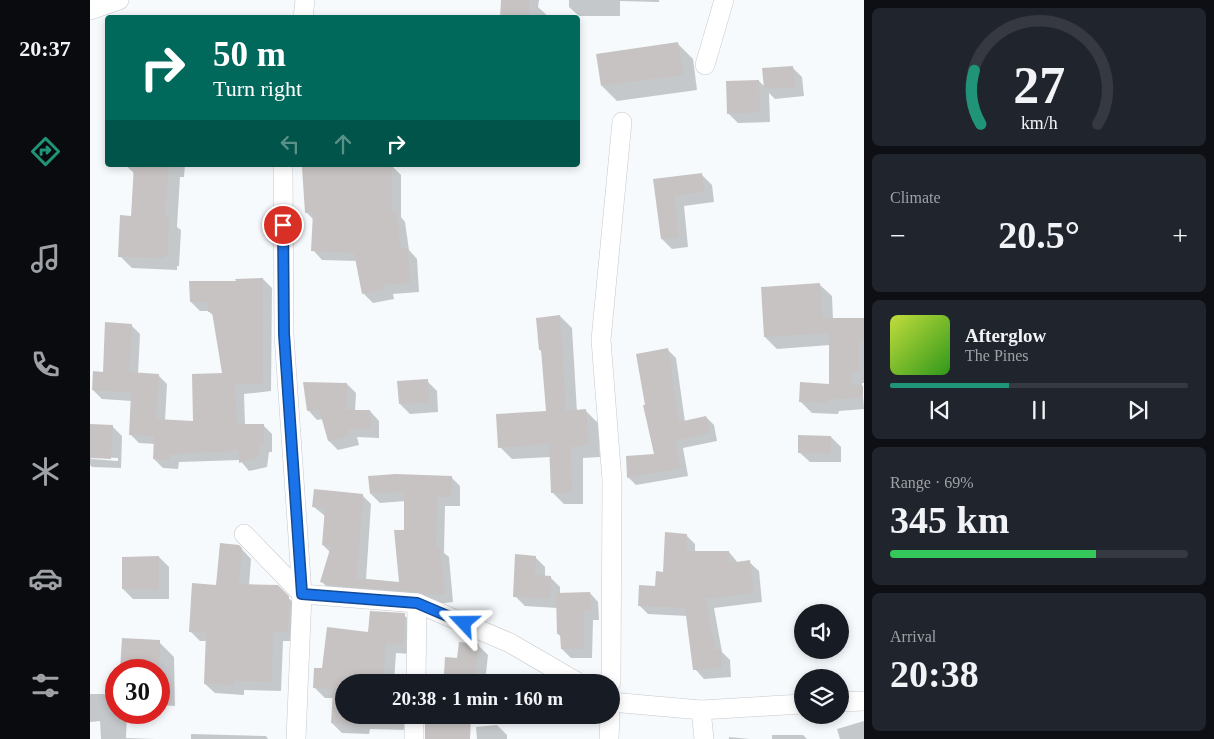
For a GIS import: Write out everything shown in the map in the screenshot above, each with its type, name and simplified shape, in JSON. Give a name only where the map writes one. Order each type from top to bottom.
[{"type":"street","points":[[90,10],[119,0]]},
{"type":"street","points":[[302,15],[305,0]]},
{"type":"street","points":[[705,65],[724,0]]},
{"type":"street","points":[[611,674],[612,480],[601,340],[622,122]]},
{"type":"street","points":[[283,167],[284,334],[302,594],[296,739]]},
{"type":"street","points":[[244,534],[302,594],[417,603],[510,643],[563,674]]},
{"type":"street","points":[[416,674],[417,603]]},
{"type":"street","points":[[849,702],[864,701]]},
{"type":"street","points":[[620,703],[700,710],[794,704]]},
{"type":"street","points":[[700,710],[704,739]]},
{"type":"street","points":[[414,724],[414,739]]},
{"type":"street","points":[[609,739],[610,724]]},
{"type":"building","points":[[501,0],[529,0],[529,15],[500,15]]},
{"type":"building","points":[[678,42],[683,75],[601,86],[596,54]]},
{"type":"building","points":[[793,66],[795,87],[764,89],[762,68]]},
{"type":"building","points":[[759,80],[760,112],[727,114],[726,81]]},
{"type":"building","points":[[134,167],[169,167],[165,217],[169,217],[168,255],[165,255],[165,258],[118,257],[120,215],[131,216]]},
{"type":"building","points":[[302,167],[392,167],[392,211],[396,211],[401,248],[408,248],[410,283],[384,285],[385,289],[362,294],[354,253],[311,251],[313,212],[305,213]]},
{"type":"building","points":[[702,173],[704,192],[674,196],[679,237],[661,239],[653,179]]},
{"type":"building","points":[[263,278],[263,383],[235,385],[237,424],[264,424],[264,443],[261,443],[258,458],[239,463],[239,451],[170,454],[170,460],[153,459],[154,436],[129,435],[131,393],[92,390],[93,371],[103,372],[105,322],[132,324],[129,372],[159,374],[156,419],[193,421],[192,374],[222,373],[212,312],[208,312],[207,302],[190,302],[189,281],[236,281],[235,279]]},
{"type":"building","points":[[820,283],[822,318],[864,318],[864,340],[859,340],[859,371],[851,372],[852,385],[863,386],[863,397],[827,400],[827,403],[799,402],[800,382],[829,384],[829,333],[764,337],[761,287]]},
{"type":"building","points":[[560,315],[566,411],[586,409],[589,445],[571,447],[572,493],[551,493],[549,444],[498,448],[496,414],[546,411],[541,350],[539,350],[536,318]]},
{"type":"building","points":[[668,348],[679,422],[706,416],[710,433],[675,441],[681,468],[627,478],[626,456],[654,454],[643,405],[645,405],[636,354]]},
{"type":"building","points":[[428,379],[429,403],[399,404],[397,381]]},
{"type":"building","points":[[303,382],[347,383],[346,410],[370,410],[371,429],[348,429],[350,436],[328,441],[319,409],[307,411]]},
{"type":"building","points":[[90,424],[113,425],[111,459],[90,458]]},
{"type":"building","points":[[798,435],[831,436],[831,453],[798,453]]},
{"type":"building","points":[[396,474],[452,476],[451,497],[437,497],[436,547],[440,547],[445,594],[428,595],[418,592],[330,585],[320,582],[331,546],[322,545],[325,508],[312,507],[314,489],[363,494],[357,578],[399,582],[394,530],[404,530],[404,492],[370,494],[368,476]]},
{"type":"building","points":[[665,532],[687,534],[686,551],[729,551],[729,563],[750,560],[754,593],[706,599],[715,650],[721,649],[722,668],[693,670],[685,608],[638,606],[639,585],[655,586],[656,571],[663,572]]},
{"type":"building","points":[[220,543],[239,545],[242,548],[239,584],[278,585],[289,596],[288,632],[273,632],[272,682],[234,681],[234,685],[204,684],[206,633],[189,632],[192,583],[216,585]]},
{"type":"building","points":[[515,554],[536,556],[535,575],[551,576],[550,598],[513,597]]},
{"type":"building","points":[[159,556],[159,589],[122,589],[122,557]]},
{"type":"building","points":[[590,592],[591,611],[584,611],[584,649],[561,649],[560,634],[557,634],[556,593]]},
{"type":"building","points":[[370,611],[405,613],[403,644],[386,643],[384,674],[335,674],[335,723],[331,723],[333,689],[313,688],[314,668],[322,668],[327,627],[368,632]]},
{"type":"building","points":[[122,638],[160,640],[160,659],[121,659]]},
{"type":"building","points":[[459,642],[479,644],[475,674],[444,674],[445,657],[457,658]]},
{"type":"building","points":[[425,724],[471,724],[470,739],[425,739]]},
{"type":"route","points":[[283,225],[284,334],[302,594],[417,603],[464,623]]}]
